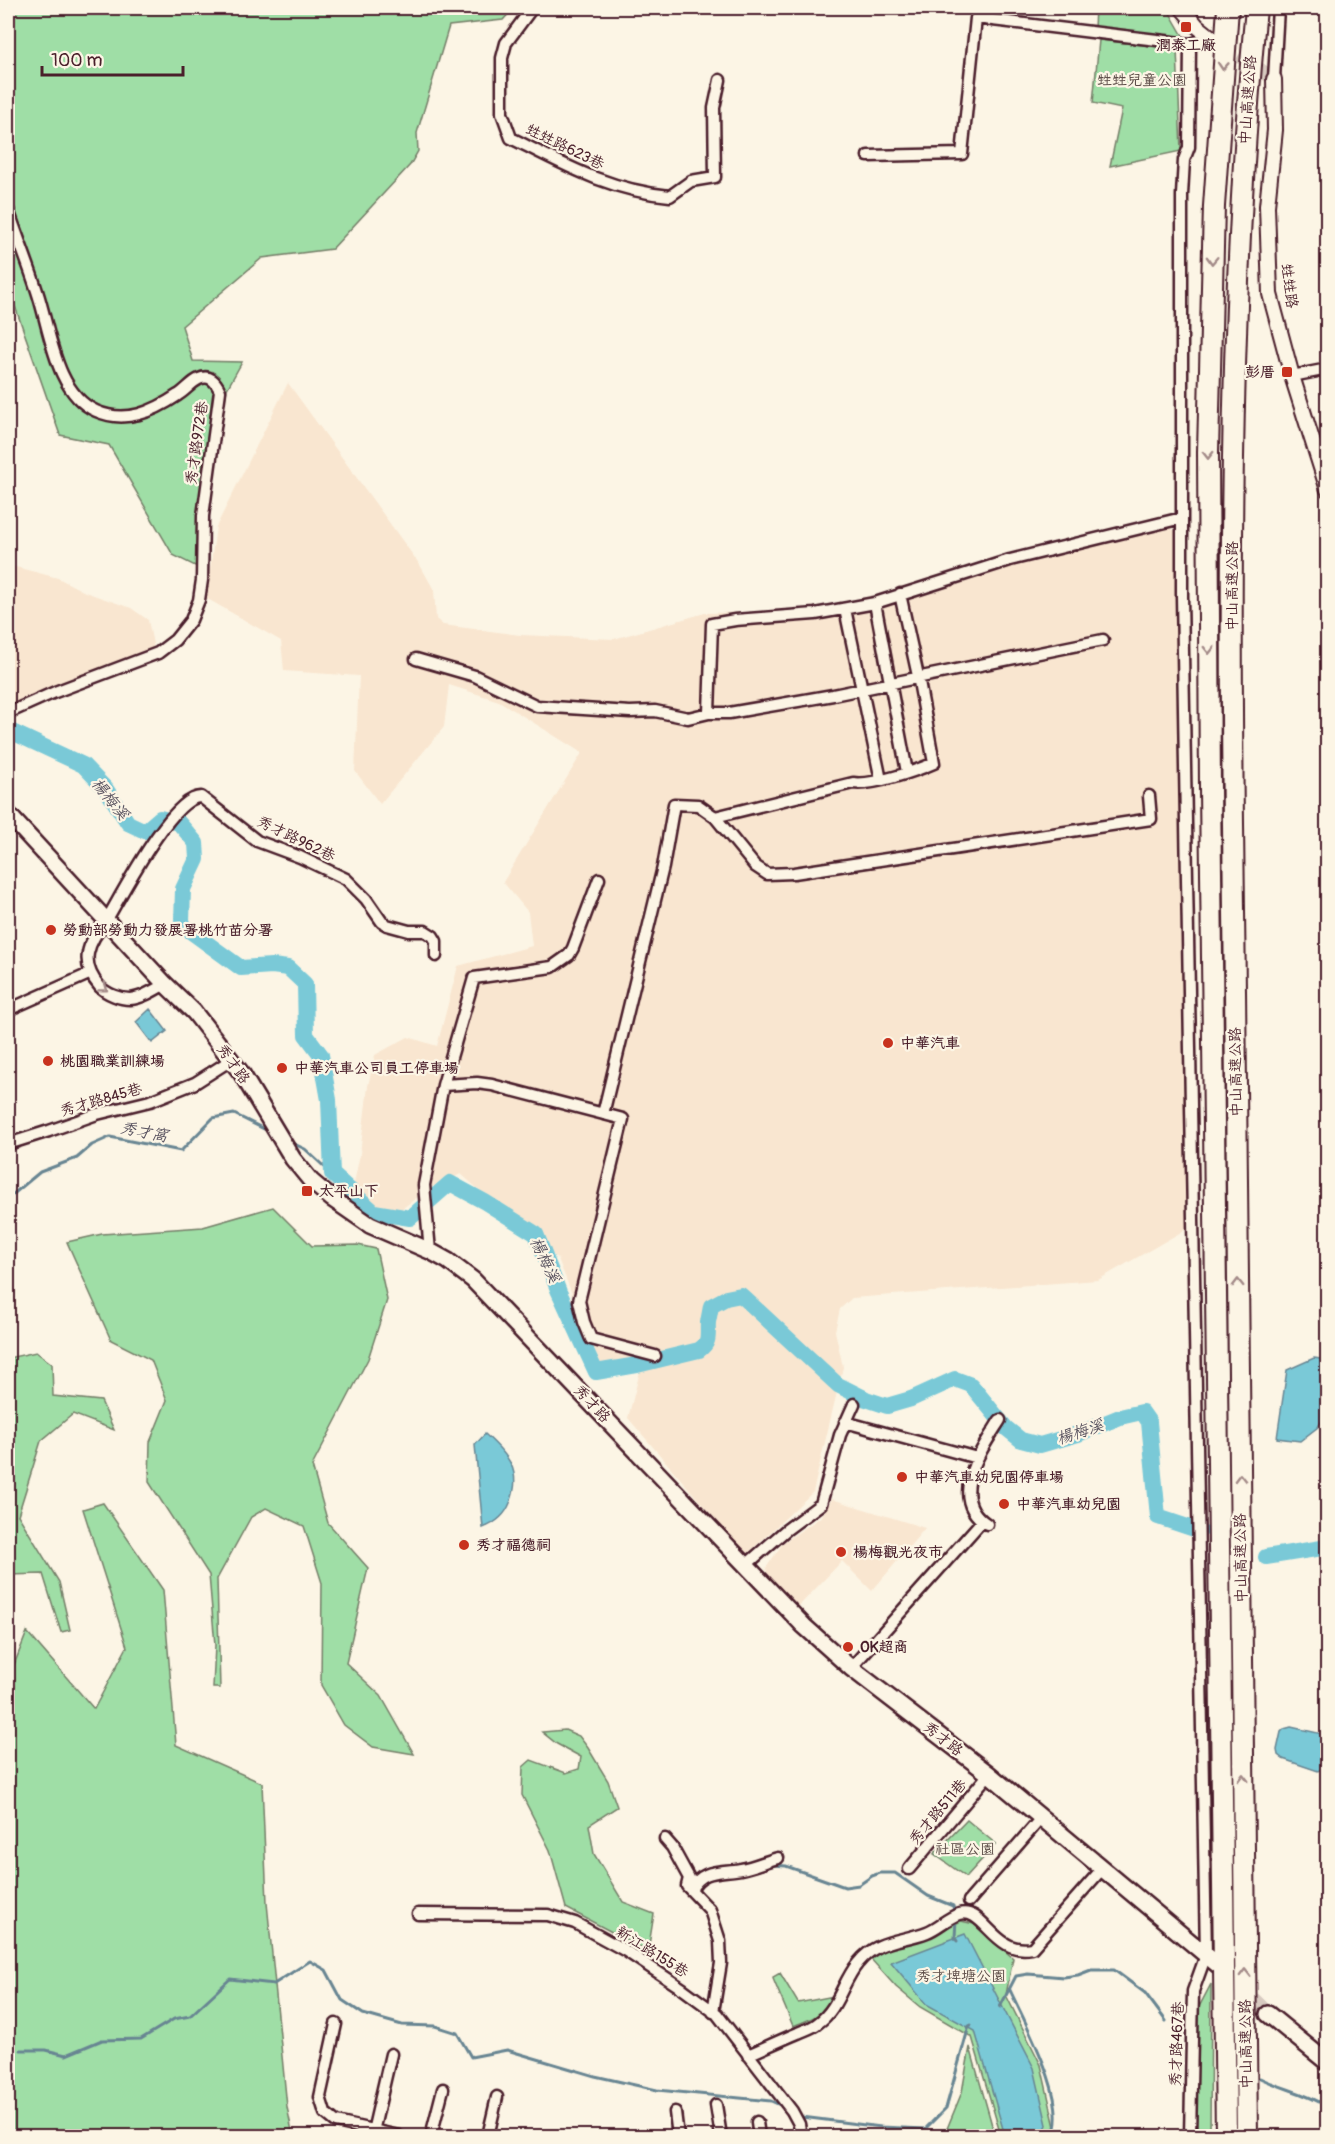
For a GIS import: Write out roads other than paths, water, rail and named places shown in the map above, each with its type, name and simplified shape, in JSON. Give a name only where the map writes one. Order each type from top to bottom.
[{"type":"highway","name":"中山高速公路","points":[[1226,2136],[1208,452],[1214,206],[1228,8]]},
{"type":"highway","name":"中山高速公路","points":[[1247,2136],[1232,436],[1237,280],[1256,8]]},
{"type":"main road","name":"秀才路","points":[[8,814],[165,984],[194,1012],[242,1074],[293,1159],[311,1181],[370,1225],[448,1261],[481,1287],[804,1626],[851,1668],[1042,1817],[1212,1960]]},
{"type":"main road","points":[[1268,2014],[1328,2063]]},
{"type":"street","name":"甡甡路623巷","points":[[532,8],[506,43],[501,58],[502,113],[511,138],[589,177],[616,186],[670,196],[691,181],[715,177],[714,108],[720,80]]},
{"type":"street","points":[[1182,8],[1197,26],[1212,38]]},
{"type":"street","points":[[1274,80],[1278,8]]},
{"type":"street","points":[[868,156],[962,154],[977,13],[1190,44],[1212,38]]},
{"type":"street","points":[[1190,44],[1189,147],[1184,160],[1182,195],[1182,518],[1198,1495],[1212,1960]]},
{"type":"street","name":"甡甡路","points":[[1274,80],[1275,130],[1267,206],[1270,294],[1292,376],[1328,490]]},
{"type":"street","name":"秀才路972巷","points":[[8,209],[38,292],[52,346],[63,376],[75,395],[85,405],[105,414],[128,417],[150,412],[200,378],[208,377],[216,382],[220,391],[203,516],[202,580],[199,600],[191,620],[176,640],[158,653],[54,692],[8,713]]},
{"type":"street","points":[[1292,376],[1328,369]]},
{"type":"street","points":[[709,713],[712,624],[815,614],[875,603],[1010,560],[1182,518]]},
{"type":"street","points":[[715,818],[853,783],[861,784],[881,780],[915,771],[934,763],[900,594]]},
{"type":"street","points":[[875,603],[908,772]]},
{"type":"street","points":[[845,609],[881,780]]},
{"type":"street","points":[[416,659],[476,676],[537,706],[630,712],[655,711],[688,718],[709,713],[729,713],[862,689],[1103,640]]},
{"type":"street","points":[[603,1114],[663,867],[674,804],[698,805],[715,818],[755,866],[767,874],[794,873],[1151,819],[1149,796]]},
{"type":"street","name":"秀才路962巷","points":[[89,974],[86,964],[89,948],[96,932],[106,921],[158,833],[180,808],[194,797],[201,797],[258,841],[300,856],[346,879],[366,899],[387,926],[409,931],[425,931],[433,936],[436,941],[436,956]]},
{"type":"street","points":[[430,1251],[424,1185],[443,1085],[474,978],[552,967],[569,955],[599,879]]},
{"type":"street","points":[[8,1010],[89,974],[104,991],[131,999],[165,984]]},
{"type":"street","name":"秀才路845巷","points":[[8,1144],[97,1113],[150,1101],[195,1083],[231,1060]]},
{"type":"street","points":[[443,1085],[477,1083],[492,1085],[623,1119],[579,1301],[591,1339],[655,1356]]},
{"type":"street","points":[[746,1566],[786,1530],[821,1504],[845,1422],[854,1404]]},
{"type":"street","points":[[851,1668],[984,1523],[973,1513],[967,1498],[977,1458],[1000,1420]]},
{"type":"street","points":[[845,1422],[977,1458]]},
{"type":"street","name":"秀才路511巷","points":[[909,1869],[989,1774]]},
{"type":"street","points":[[969,1901],[1042,1817]]},
{"type":"street","points":[[665,1839],[689,1878],[687,1886],[710,1910],[713,1926],[720,1941],[721,1963],[713,2012]]},
{"type":"street","points":[[691,1890],[696,1881],[707,1874],[742,1869],[778,1858]]},
{"type":"street","points":[[748,2055],[818,2024],[833,2010],[860,1961],[884,1943],[927,1932],[960,1914],[977,1917],[1000,1941],[1011,1948],[1024,1950],[1032,1948],[1102,1869]]},
{"type":"street","name":"新江路155巷","points":[[418,1914],[548,1915],[575,1923],[626,1951],[713,2012],[792,2111],[799,2124],[801,2136]]},
{"type":"street","name":"秀才路467巷","points":[[1190,2136],[1193,1991],[1212,1960]]},
{"type":"street","points":[[336,2024],[320,2097],[325,2113],[336,2122],[372,2134],[399,2136]]},
{"type":"street","points":[[372,2134],[391,2054]]},
{"type":"street","points":[[431,2136],[443,2089]]},
{"type":"street","points":[[488,2136],[497,2097]]},
{"type":"street","points":[[716,2105],[721,2136]]},
{"type":"street","points":[[675,2112],[678,2136]]},
{"type":"street","points":[[757,2122],[759,2136]]},
{"type":"water","points":[[150,1009],[167,1031],[152,1043],[136,1022]]},
{"type":"water","points":[[1314,1358],[1327,1360],[1327,1413],[1318,1427],[1300,1441],[1277,1438],[1287,1370]]},
{"type":"water","points":[[485,1434],[511,1464],[515,1482],[514,1492],[506,1512],[483,1528],[475,1445]]},
{"type":"water","points":[[1291,1727],[1327,1735],[1327,1765],[1318,1771],[1283,1759],[1278,1755],[1281,1732]]},
{"type":"water","name":"秀才埤塘公園","points":[[965,1934],[1034,2068],[1047,2125],[1041,2136],[1005,2136],[975,2031],[926,2004],[891,1962]]},
{"type":"waterway","name":"楊梅溪","points":[[8,730],[83,765],[106,789],[128,823],[145,831],[160,818],[179,823],[196,843],[197,859],[183,889],[182,922],[186,928],[241,968],[272,966],[288,968],[305,984],[306,1035],[321,1055],[329,1100],[332,1174],[374,1212],[410,1218],[450,1183],[536,1234],[559,1292],[596,1372],[699,1350],[707,1341],[711,1306],[726,1298],[741,1295],[838,1385],[866,1399],[887,1406],[911,1399],[955,1379],[971,1385],[1006,1428],[1021,1440],[1040,1445],[1078,1434],[1120,1417],[1142,1412],[1149,1422],[1158,1517],[1200,1531]]},
{"type":"waterway","name":"秀才窩","points":[[8,1196],[40,1172],[77,1158],[92,1145],[110,1137],[181,1151],[213,1118],[234,1114],[268,1131]]},
{"type":"waterway","name":"秀才窩","points":[[290,1142],[305,1149],[332,1174]]},
{"type":"waterway","name":"楊梅溪","points":[[1266,1557],[1328,1547]]},
{"type":"waterway","points":[[755,1871],[773,1865],[786,1866],[845,1887],[859,1885],[880,1873],[895,1873],[928,1896],[953,1906],[954,1912]]},
{"type":"waterway","points":[[956,1918],[955,1938],[957,1941]]},
{"type":"waterway","points":[[21,2050],[46,2050],[66,2055],[102,2040],[141,2039],[174,2019],[190,2016],[230,1979],[274,1984],[310,1961],[326,1970],[342,2000],[363,2014],[402,2025],[435,2026],[457,2033],[471,2057],[507,2050],[595,2076],[657,2090],[771,2101],[782,2106]]},
{"type":"waterway","points":[[1000,2007],[1016,1976],[1028,1974],[1064,1977],[1091,1970],[1114,1970],[1145,1993],[1166,2021]]},
{"type":"waterway","points":[[1010,1990],[1035,2042],[1051,2084],[1056,2122],[1052,2136]]},
{"type":"waterway","points":[[802,2117],[881,2127],[925,2129],[946,2108],[971,2025]]},
{"type":"waterway","points":[[1260,2078],[1312,2098],[1328,2107]]},
{"type":"tunnel","points":[[1221,44],[1274,79]]},
{"type":"tunnel","points":[[1220,1967],[1268,2014]]},
{"type":"place","name":"潤泰工廠","points":[[1186,27]]},
{"type":"place","name":"彭厝","points":[[1287,372]]},
{"type":"place","name":"勞動部勞動力發展署桃竹苗分署","points":[[51,930]]},
{"type":"place","name":"中華汽車","points":[[888,1043]]},
{"type":"place","name":"桃園職業訓練場","points":[[48,1061]]},
{"type":"place","name":"中華汽車公司員工停車場","points":[[282,1068]]},
{"type":"place","name":"太平山下","points":[[307,1191]]},
{"type":"place","name":"中華汽車幼兒園停車場","points":[[902,1477]]},
{"type":"place","name":"中華汽車幼兒園","points":[[1004,1504]]},
{"type":"place","name":"秀才福德祠","points":[[464,1545]]},
{"type":"place","name":"楊梅觀光夜市","points":[[841,1552]]},
{"type":"place","name":"OK超商","points":[[848,1647]]},
{"type":"park label","name":"甡甡兒童公園","points":[[1142,80]]},
{"type":"park label","name":"社區公園","points":[[965,1849]]}]
